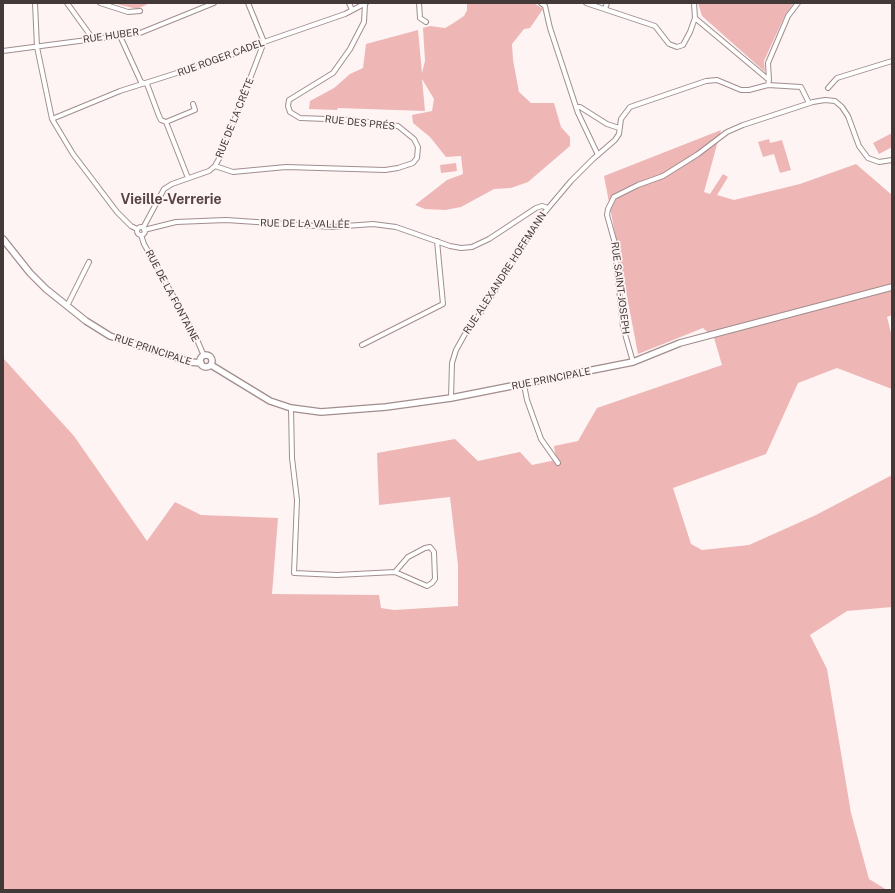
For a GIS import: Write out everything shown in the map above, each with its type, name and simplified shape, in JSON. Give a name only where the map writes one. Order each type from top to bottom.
[{"type":"street","name":"RUE DE LA FONTAINE","points":[[35,3],[36,47],[52,120],[64,141],[101,191],[131,226],[137,229],[137,233],[141,235],[204,356]]},
{"type":"street","points":[[67,3],[93,39]]},
{"type":"street","points":[[100,3],[128,12],[140,11]]},
{"type":"street","name":"RUE HUBER","points":[[3,51],[140,33],[214,3]]},
{"type":"street","points":[[248,3],[264,42]]},
{"type":"street","points":[[349,3],[352,10]]},
{"type":"street","name":"RUE ROGER CADEL","points":[[52,120],[120,91],[215,62],[264,42],[352,10],[366,3]]},
{"type":"street","name":"RUE DES PRÉS","points":[[215,166],[233,172],[286,167],[384,170],[398,168],[413,163],[417,158],[418,147],[414,139],[398,126],[353,120],[300,118],[290,112],[288,106],[289,100],[333,73],[350,49],[364,22],[366,3]]},
{"type":"street","points":[[419,3],[420,18],[426,22]]},
{"type":"street","points":[[541,3],[545,6],[550,28],[577,107],[598,155]]},
{"type":"street","points":[[586,3],[655,26],[669,44],[677,47],[683,45],[688,39],[695,18],[694,3]]},
{"type":"street","points":[[605,9],[607,3]]},
{"type":"street","points":[[768,85],[770,80],[768,63],[788,16],[798,3]]},
{"type":"street","points":[[695,18],[770,80]]},
{"type":"street","points":[[120,36],[141,82],[146,84],[161,120],[166,122],[188,178]]},
{"type":"street","name":"RUE DE LA CRÊTE","points":[[144,229],[153,208],[164,189],[172,184],[209,171],[215,166],[221,156],[264,42]]},
{"type":"street","points":[[828,88],[837,78],[892,61]]},
{"type":"street","name":"RUE ALEXANDRE HOFFMANN","points":[[451,398],[451,372],[456,350],[548,208],[570,181],[617,137],[621,119],[630,107],[706,81],[717,80],[741,90],[749,90],[768,85],[801,87],[809,103]]},
{"type":"street","name":"RUE SAINT-JOSEPH","points":[[633,362],[623,327],[614,240],[607,215],[614,197],[671,172],[727,132],[743,125],[809,103],[825,100],[835,101],[848,116],[862,151],[879,162],[892,160]]},
{"type":"street","points":[[166,122],[195,110],[193,104]]},
{"type":"street","points":[[577,107],[580,107],[607,124],[619,128]]},
{"type":"street","name":"RUE DE LA VALLÉE","points":[[144,229],[176,222],[226,220],[332,227],[372,224],[396,227],[450,246],[462,248],[472,247],[489,240],[536,208],[542,206],[548,208]]},
{"type":"street","points":[[137,229],[144,229],[144,233],[141,235]]},
{"type":"street","name":"RUE PRINCIPALE","points":[[3,239],[30,273],[67,306],[110,336],[190,362],[201,363]]},
{"type":"street","points":[[362,345],[443,304],[437,241]]},
{"type":"street","points":[[67,306],[89,262]]},
{"type":"street","name":"RUE PRINCIPALE","points":[[211,365],[270,401],[291,408],[307,411],[349,410],[451,398],[524,385],[633,362],[680,343],[892,287]]},
{"type":"street","points":[[204,356],[211,358],[211,365],[206,367],[201,363],[201,359],[204,356]]},
{"type":"street","points":[[524,385],[527,400],[541,439],[558,462]]},
{"type":"street","points":[[291,408],[292,458],[297,500],[294,573],[337,575],[395,572],[423,586],[432,583],[435,579],[434,552],[430,547],[425,548],[408,557],[395,572]]},
{"type":"shaded area","points":[[113,3],[150,3],[137,9]]},
{"type":"shaded area","points":[[467,3],[534,3],[543,9],[530,28],[524,29],[512,44],[513,60],[519,92],[531,103],[554,103],[561,127],[570,137],[570,146],[528,182],[511,188],[494,189],[461,207],[445,210],[425,209],[415,205],[447,180],[463,174],[461,156],[446,157],[430,137],[413,123],[412,115],[432,111],[434,99],[422,79],[425,111],[338,108],[337,110],[309,109],[310,101],[334,88],[350,74],[363,68],[366,44],[418,30],[422,73],[425,61],[423,28],[430,26],[445,28],[464,16],[467,10]]},
{"type":"shaded area","points":[[698,3],[794,3],[785,15],[764,61],[765,72],[702,16]]},
{"type":"shaded area","points":[[721,130],[704,192],[710,194],[723,174],[728,177],[717,195],[734,200],[800,184],[856,164],[892,195],[892,315],[887,317],[892,337],[892,389],[837,368],[798,383],[766,454],[673,488],[691,544],[702,550],[749,545],[816,515],[892,475],[892,607],[847,611],[810,635],[827,669],[851,813],[869,879],[887,890],[3,890],[3,358],[74,436],[147,541],[175,502],[201,515],[278,518],[272,594],[379,595],[381,608],[394,610],[458,606],[458,565],[450,497],[379,505],[377,453],[455,439],[478,461],[520,452],[532,465],[556,460],[554,446],[578,441],[597,408],[722,365],[714,338],[703,328],[638,354],[604,176]]},
{"type":"shaded area","points":[[892,133],[892,147],[879,154],[873,143]]},
{"type":"shaded area","points":[[769,139],[770,143],[782,140],[791,170],[780,173],[774,154],[763,157],[758,142]]},
{"type":"shaded area","points":[[456,163],[457,171],[441,173],[440,165]]},
{"type":"district","name":"Vieille-Verrerie","points":[[171,200]]}]
